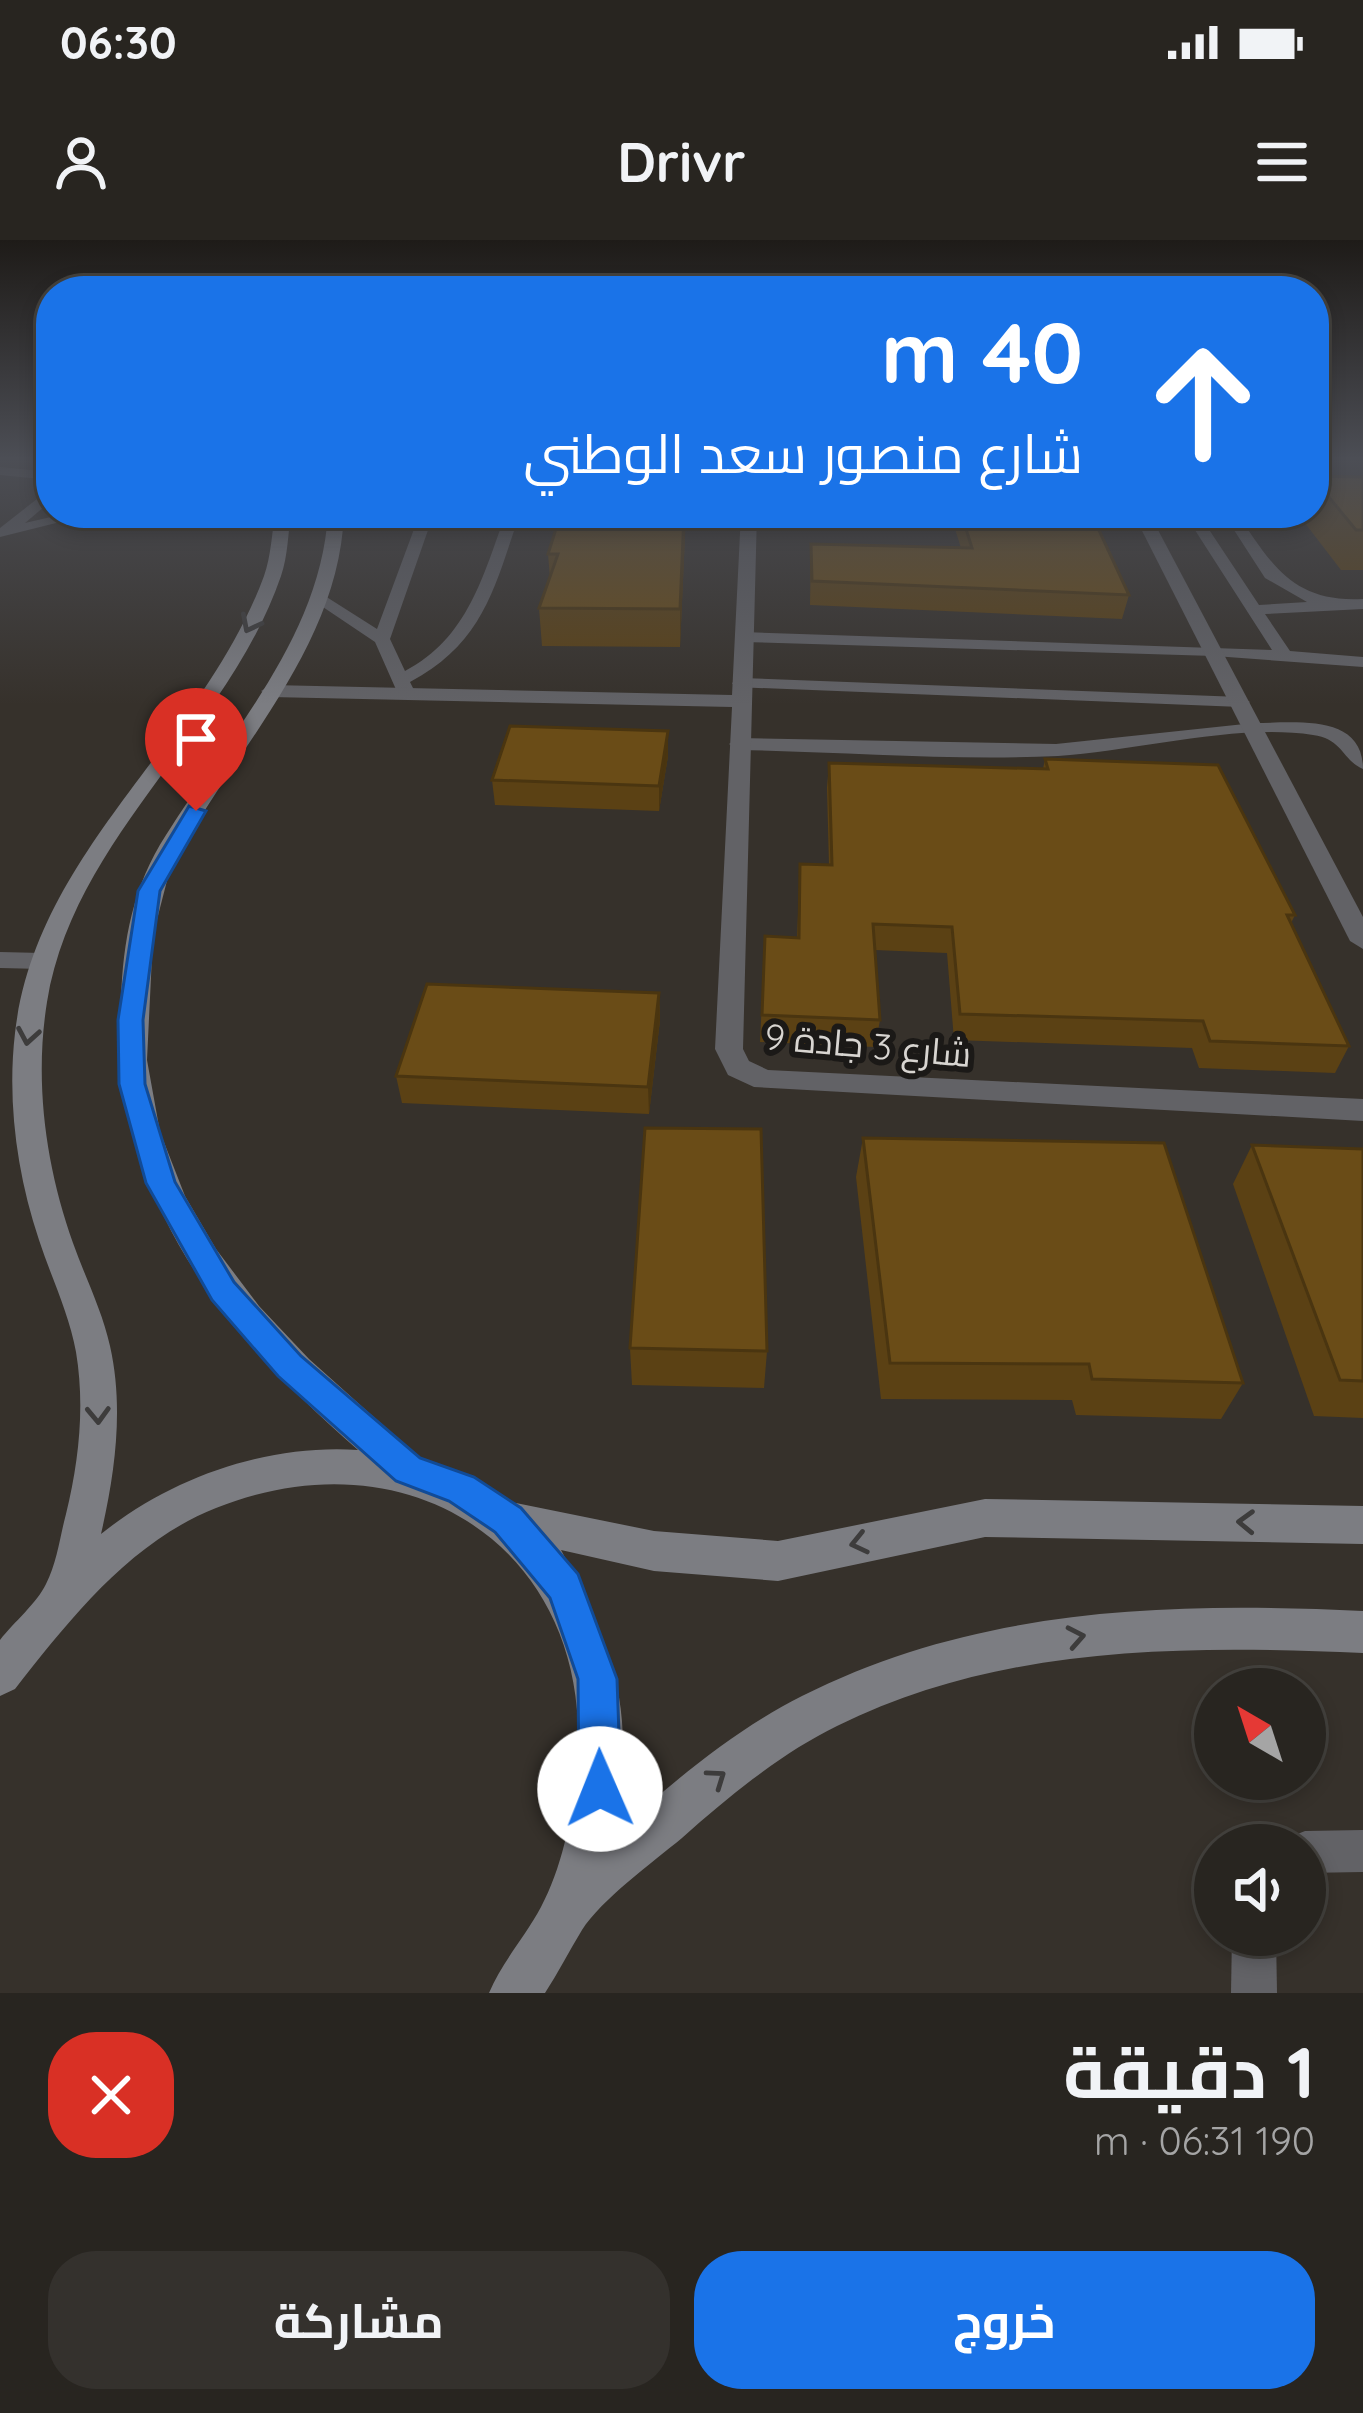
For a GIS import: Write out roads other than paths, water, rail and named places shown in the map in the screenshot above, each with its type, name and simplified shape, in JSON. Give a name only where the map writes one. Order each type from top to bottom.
[{"type":"street","points":[[65,1591],[85,1526],[101,1425],[92,1348],[51,1228],[26,1127],[24,1054],[42,961],[66,904],[234,653],[268,589],[281,541]]},
{"type":"street","points":[[333,541],[329,574],[319,599],[271,691],[149,891],[130,1020],[132,1084],[160,1183],[223,1291],[313,1390],[408,1470]]},
{"type":"street","name":"شارع 3 جادة 9","points":[[748,541],[729,1049],[738,1068],[764,1080],[1363,1110]]},
{"type":"street","points":[[1157,541],[1356,912],[1363,941]]},
{"type":"street","points":[[271,691],[404,686],[740,692]]},
{"type":"street","points":[[0,960],[42,961]]},
{"type":"street","points":[[0,1674],[65,1591],[148,1523],[236,1481],[324,1463],[408,1470],[461,1489],[508,1520],[565,1587],[598,1679],[600,1789],[566,1910],[515,1993]]},
{"type":"street","points":[[508,1520],[654,1551],[778,1561],[985,1518],[1363,1525]]},
{"type":"street","points":[[566,1910],[709,1783],[800,1723],[952,1660],[1119,1629],[1363,1632]]},
{"type":"lane","points":[[418,541],[382,639],[387,660],[404,686],[435,665],[469,631],[503,541]]},
{"type":"lane","points":[[1209,541],[1284,656]]},
{"type":"lane","points":[[1248,541],[1270,575],[1325,606]]},
{"type":"lane","points":[[319,599],[382,639]]},
{"type":"lane","points":[[1254,610],[1363,604]]},
{"type":"lane","points":[[743,637],[1214,651],[1363,662]]},
{"type":"lane","points":[[740,692],[1241,702]]},
{"type":"lane","points":[[739,744],[1056,750],[1254,729],[1335,733],[1363,763]]},
{"type":"lane","points":[[1326,1852],[1363,1851]]},
{"type":"lane","points":[[1254,1956],[1254,1993]]}]
